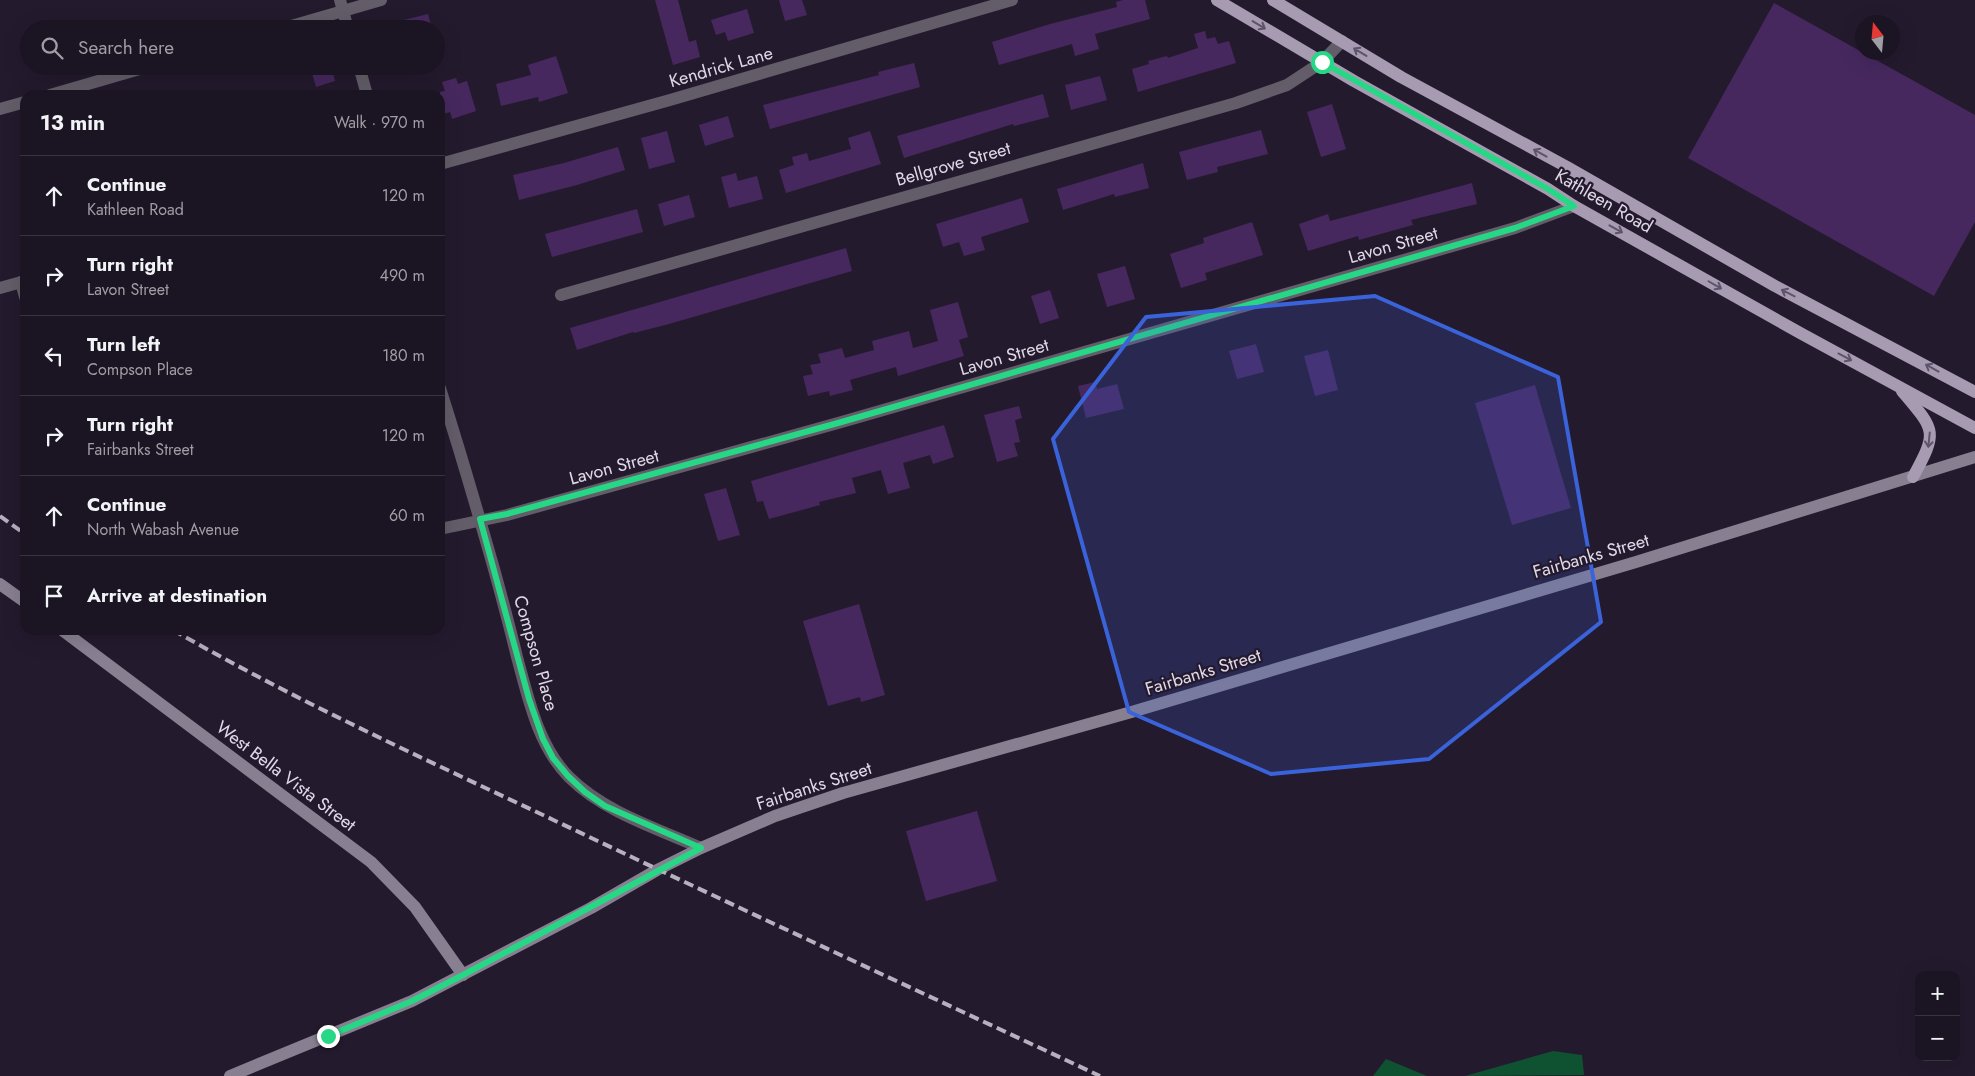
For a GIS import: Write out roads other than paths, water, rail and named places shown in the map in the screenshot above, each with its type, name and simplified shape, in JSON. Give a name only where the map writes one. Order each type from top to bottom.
[{"type":"main road","name":"Kathleen Road","points":[[1217,0],[1322,62],[1548,189],[1574,206],[1802,334],[1975,428]]},
{"type":"main road","name":"Kathleen Road","points":[[1273,0],[1401,77],[1588,179],[1775,286],[1975,392]]},
{"type":"main road","points":[[1897,385],[1929,425],[1931,438],[1928,450],[1913,478]]},
{"type":"street","points":[[304,20],[342,5],[381,0]]},
{"type":"street","name":"Kendrick Lane","points":[[445,163],[670,100],[1012,0]]},
{"type":"street","points":[[342,5],[346,20]]},
{"type":"street","name":"Bellgrove Street","points":[[561,295],[1236,103],[1287,85],[1322,62],[1342,41]]},
{"type":"street","points":[[67,90],[119,75]]},
{"type":"street","points":[[361,75],[366,90]]},
{"type":"street","points":[[0,109],[20,103]]},
{"type":"street","name":"Lavon Street","points":[[445,528],[507,514],[848,420],[1515,228],[1574,206]]},
{"type":"street","points":[[0,288],[20,282]]},
{"type":"street","name":"Compson Place","points":[[445,404],[480,519],[529,699],[543,739],[553,758],[585,792],[605,806],[701,848]]},
{"type":"street","name":"Fairbanks Street","points":[[230,1076],[404,1004],[463,975],[701,848],[775,816],[843,793],[1154,705],[1913,478],[1975,457]]},
{"type":"street","points":[[0,584],[20,598]]},
{"type":"street","name":"West Bella Vista Street","points":[[69,635],[371,862],[415,907],[463,975]]},
{"type":"railway","points":[[0,516],[20,530]]},
{"type":"railway","points":[[182,635],[264,680],[403,749],[1100,1076]]}]
